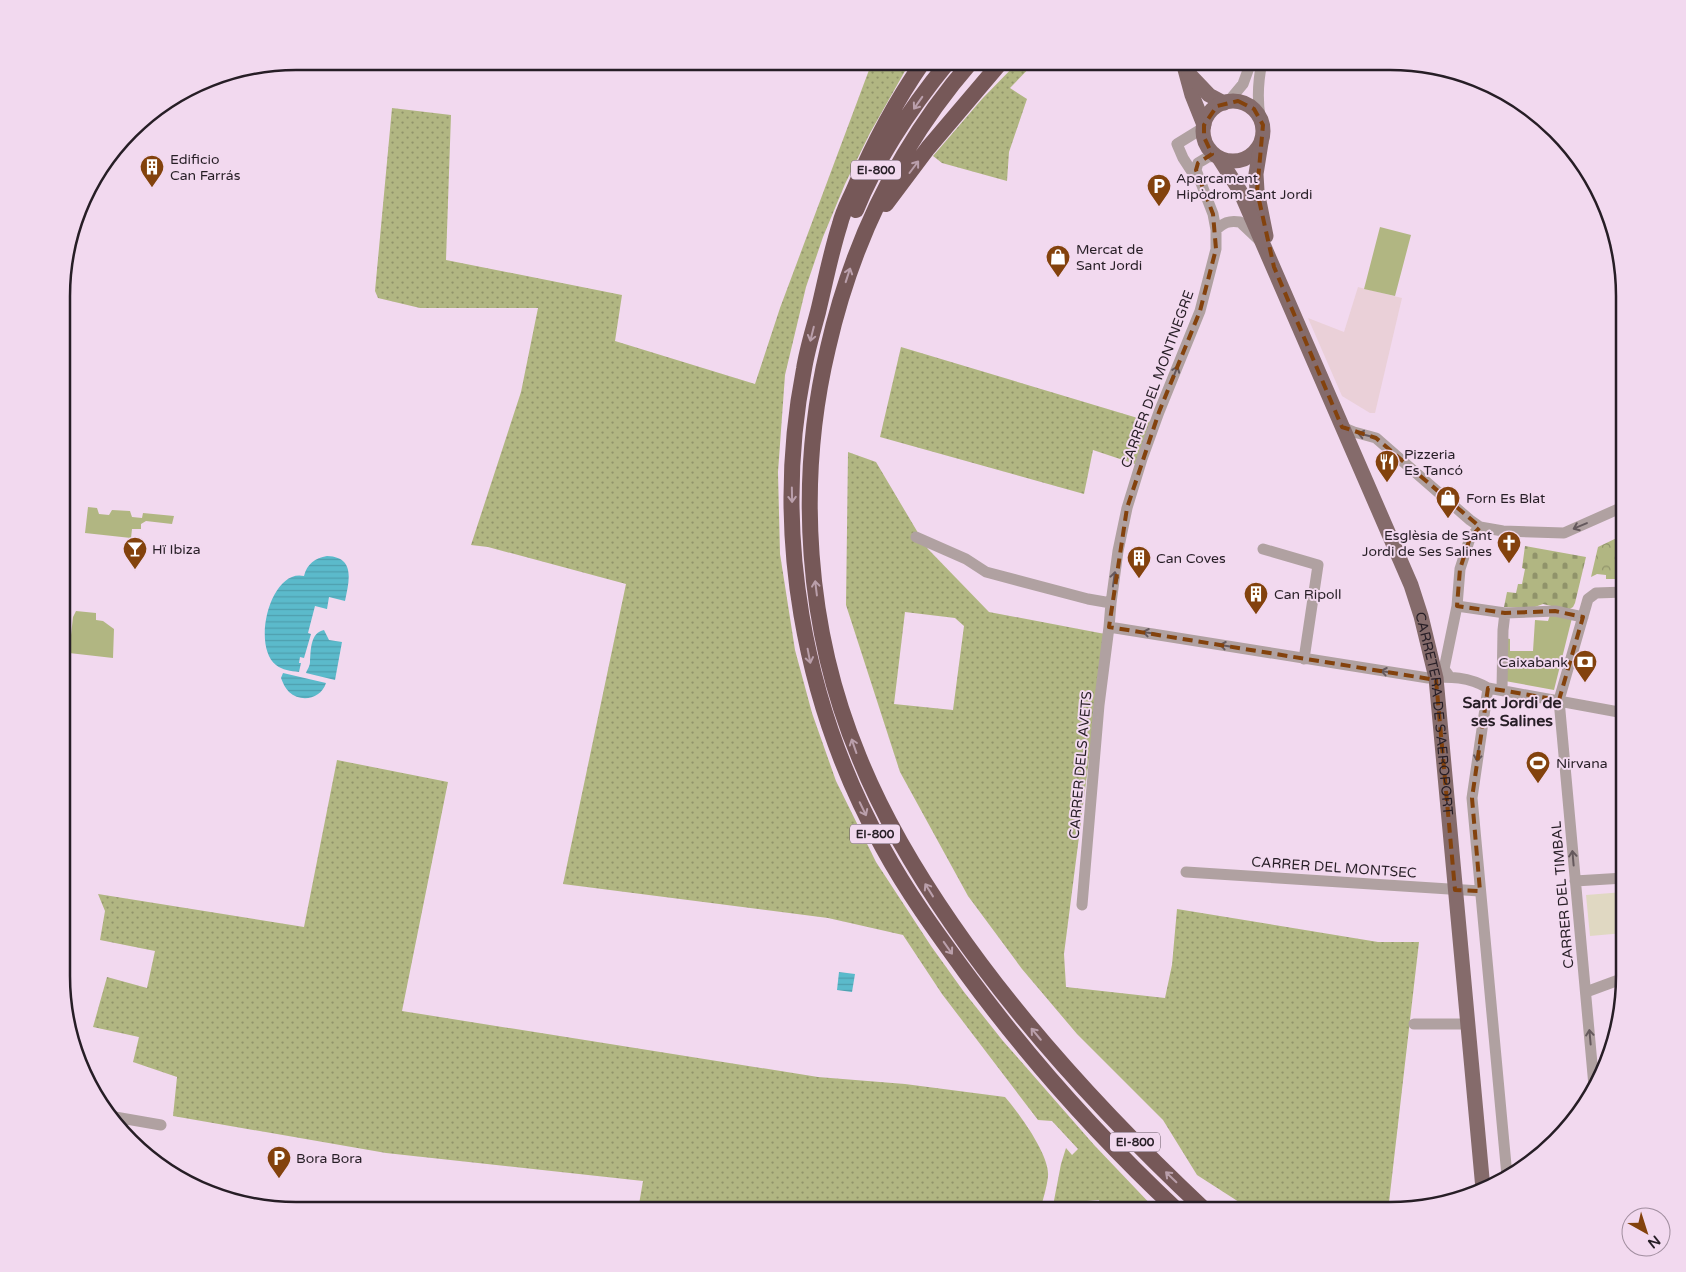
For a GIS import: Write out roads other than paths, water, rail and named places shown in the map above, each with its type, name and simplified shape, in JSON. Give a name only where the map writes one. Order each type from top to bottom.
[{"type":"highway","points":[[825,286],[840,222],[864,164],[918,70]]},
{"type":"highway","name":"EI-800","points":[[942,70],[900,129],[857,206],[825,286],[804,368],[797,414],[792,482],[793,552],[799,602],[810,663],[840,758],[883,849],[915,902],[984,998],[1054,1084],[1118,1152],[1169,1202]]},
{"type":"highway","name":"EI-800","points":[[965,70],[917,133],[889,181],[864,234],[839,303],[822,372],[813,429],[810,485],[812,550],[818,602],[828,660],[840,704],[865,772],[900,841],[930,892],[968,948],[1067,1072],[1113,1121],[1197,1202]]},
{"type":"highway","points":[[864,234],[928,148],[994,70]]},
{"type":"main road","points":[[1185,70],[1204,126],[1206,145],[1217,157],[1240,191],[1262,244],[1274,267]]},
{"type":"main road","points":[[1187,70],[1199,86],[1209,94],[1226,102],[1247,104],[1260,117],[1263,125],[1256,174],[1257,191],[1274,267]]},
{"type":"main road","points":[[1204,126],[1211,111],[1226,102]]},
{"type":"main road","points":[[1217,157],[1228,161],[1239,161],[1248,158],[1262,142]]},
{"type":"main road","name":"CARRETERA DE S'AEROPORT","points":[[1274,267],[1410,584],[1442,677],[1455,890],[1482,1182]]},
{"type":"street","points":[[1226,102],[1243,84],[1248,70]]},
{"type":"street","points":[[1260,70],[1258,81],[1260,117]]},
{"type":"street","name":"CARRER DEL MONTNEGRE","points":[[1202,186],[1183,158],[1177,144],[1204,126]]},
{"type":"street","name":"CARRER DEL MONTNEGRE","points":[[1109,627],[1118,552],[1127,508],[1158,412],[1200,311],[1216,249],[1216,230],[1212,214],[1196,170],[1198,163],[1208,157],[1217,157]]},
{"type":"street","points":[[1216,230],[1228,222],[1240,222],[1262,244]]},
{"type":"street","points":[[1342,427],[1376,438],[1470,520],[1480,526],[1503,531],[1564,533],[1616,510]]},
{"type":"street","points":[[1442,677],[1457,606],[1460,569],[1470,538],[1480,526]]},
{"type":"street","points":[[916,537],[966,559],[986,572],[1088,599],[1111,603]]},
{"type":"street","points":[[1263,548],[1318,565],[1304,659]]},
{"type":"street","points":[[1559,700],[1588,599],[1596,594],[1616,593]]},
{"type":"street","points":[[1457,606],[1505,613],[1556,611],[1583,617]]},
{"type":"street","points":[[1502,690],[1505,613]]},
{"type":"street","points":[[1109,627],[1428,678],[1442,677],[1476,681],[1488,688],[1616,711]]},
{"type":"street","name":"CARRER DELS AVETS","points":[[1082,905],[1100,704],[1109,627]]},
{"type":"street","name":"CARRETERA DE S'AEROPORT","points":[[1488,688],[1472,798],[1506,1170]]},
{"type":"street","name":"CARRER DEL TIMBAL","points":[[1559,700],[1593,1076]]},
{"type":"street","name":"CARRER DEL MONTSEC","points":[[1186,872],[1455,890],[1480,890]]},
{"type":"street","points":[[1576,881],[1616,878]]},
{"type":"street","points":[[1586,992],[1616,981]]},
{"type":"street","points":[[1414,1024],[1468,1024]]},
{"type":"street","points":[[122,1119],[161,1126]]},
{"type":"water","points":[[327,556],[336,557],[346,565],[349,578],[345,601],[329,597],[327,609],[315,606],[308,633],[311,634],[304,658],[300,657],[299,672],[281,668],[276,665],[269,655],[265,642],[268,610],[274,595],[282,584],[292,577],[304,576],[312,562]]},
{"type":"water","points":[[324,630],[329,640],[342,642],[335,680],[306,673],[310,663],[311,647],[314,638],[319,632]]},
{"type":"water","points":[[283,673],[326,683],[320,693],[315,696],[310,698],[299,697],[286,689],[281,678]]},
{"type":"water","points":[[839,972],[855,974],[852,992],[837,990]]},
{"type":"place","name":"Edificio Can Farrás","points":[[152,188]]},
{"type":"place","name":"Aparcament Hipòdrom Sant Jordi","points":[[1159,207]]},
{"type":"place","name":"Mercat de Sant Jordi","points":[[1058,278]]},
{"type":"place","name":"Pizzeria Es Tancó","points":[[1387,483]]},
{"type":"place","name":"Forn Es Blat","points":[[1448,519]]},
{"type":"place","name":"Esglèsia de Sant Jordi de Ses Salines","points":[[1509,564]]},
{"type":"place","name":"Hï Ibiza","points":[[135,570]]},
{"type":"place","name":"Can Coves","points":[[1139,579]]},
{"type":"place","name":"Can Ripoll","points":[[1256,615]]},
{"type":"place","name":"Caixabank","points":[[1585,683]]},
{"type":"place","name":"Nirvana","points":[[1538,784]]},
{"type":"place","name":"Bora Bora","points":[[279,1179]]},
{"type":"district","name":"Sant Jordi de ses Salines","points":[[1512,711]]}]
